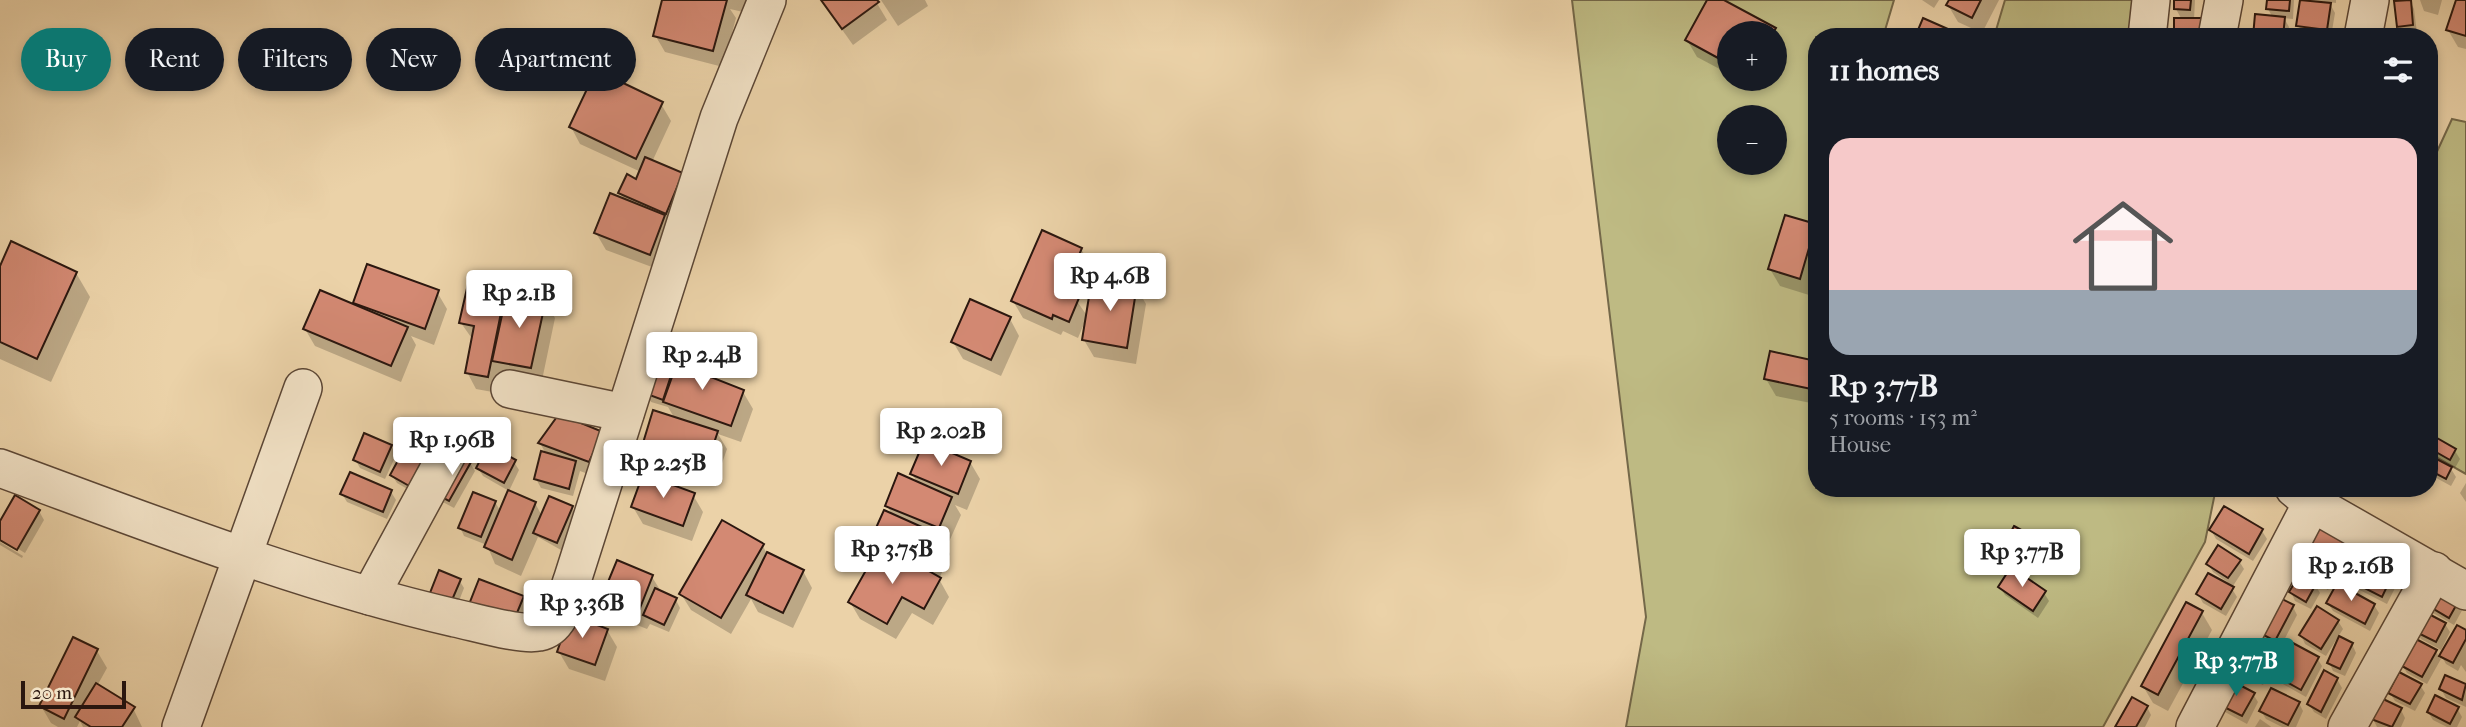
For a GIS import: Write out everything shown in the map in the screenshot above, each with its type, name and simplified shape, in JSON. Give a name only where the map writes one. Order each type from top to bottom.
[{"type":"street","points":[[0,468],[244,558],[370,596],[498,627],[538,633],[547,629],[561,613],[719,117],[767,0]]},
{"type":"street","points":[[2148,28],[2151,0]]},
{"type":"street","points":[[2219,28],[2224,0]]},
{"type":"street","points":[[2365,28],[2370,0]]},
{"type":"street","points":[[181,727],[303,388]]},
{"type":"street","points":[[510,389],[625,413]]},
{"type":"street","points":[[370,596],[451,447]]},
{"type":"street","points":[[2195,727],[2303,497]]},
{"type":"street","points":[[2305,497],[2466,591]]},
{"type":"street","points":[[2347,727],[2434,571]]},
{"type":"shaded area","points":[[1572,0],[1894,0],[1886,28],[1808,28],[1808,497],[2214,497],[2205,542],[2103,727],[1626,727],[1646,617]]},
{"type":"shaded area","points":[[2005,0],[2137,0],[2132,28],[1997,28]]},
{"type":"shaded area","points":[[2452,119],[2466,122],[2466,474],[2438,458],[2438,149]]},
{"type":"building","points":[[662,0],[727,0],[713,51],[653,36]]},
{"type":"building","points":[[821,0],[877,0],[879,2],[842,29]]},
{"type":"building","points":[[1707,0],[1724,0],[1763,21],[1717,21],[1717,57],[1685,40]]},
{"type":"building","points":[[1949,0],[1981,0],[1972,18],[1946,5]]},
{"type":"building","points":[[2174,0],[2191,0],[2190,10],[2174,9]]},
{"type":"building","points":[[2267,0],[2290,0],[2289,11],[2266,9]]},
{"type":"building","points":[[2300,0],[2331,3],[2327,28],[2296,26]]},
{"type":"building","points":[[2411,0],[2413,25],[2397,27],[2394,1]]},
{"type":"building","points":[[2456,0],[2466,0],[2466,36],[2446,30]]},
{"type":"building","points":[[2255,14],[2285,17],[2284,28],[2254,28]]},
{"type":"building","points":[[1923,18],[1946,28],[1919,28]]},
{"type":"building","points":[[2174,18],[2203,18],[2202,28],[2174,28]]},
{"type":"building","points":[[636,89],[663,102],[636,159],[569,127],[586,91]]},
{"type":"building","points":[[645,157],[683,173],[666,214],[618,193],[627,174],[636,179]]},
{"type":"building","points":[[610,193],[665,215],[650,255],[594,233]]},
{"type":"building","points":[[1785,215],[1808,222],[1808,252],[1800,279],[1768,269]]},
{"type":"building","points":[[1042,230],[1082,248],[1064,291],[1079,298],[1069,322],[1053,315],[1052,319],[1011,301]]},
{"type":"building","points":[[11,241],[77,272],[37,359],[0,342],[0,266]]},
{"type":"building","points":[[367,264],[439,290],[425,329],[353,303]]},
{"type":"building","points":[[1092,278],[1137,285],[1127,348],[1082,340]]},
{"type":"building","points":[[483,283],[506,288],[488,377],[465,373],[474,326],[459,323],[468,284],[482,287]]},
{"type":"building","points":[[320,290],[408,327],[391,366],[303,329]]},
{"type":"building","points":[[507,292],[546,299],[531,368],[492,361]]},
{"type":"building","points":[[970,299],[1011,317],[991,360],[951,342]]},
{"type":"building","points":[[662,338],[681,345],[663,400],[644,393]]},
{"type":"building","points":[[1770,351],[1808,359],[1808,388],[1764,379]]},
{"type":"building","points":[[681,352],[707,361],[703,374],[744,390],[731,426],[663,402]]},
{"type":"building","points":[[653,410],[718,431],[705,470],[667,458],[662,474],[636,466]]},
{"type":"building","points":[[559,414],[603,432],[589,462],[538,443]]},
{"type":"building","points":[[364,433],[392,445],[380,472],[353,460]]},
{"type":"building","points":[[2438,439],[2456,449],[2450,460],[2438,453]]},
{"type":"building","points":[[924,441],[971,461],[958,494],[910,474]]},
{"type":"building","points":[[408,442],[429,454],[411,487],[390,475]]},
{"type":"building","points":[[488,445],[516,460],[504,483],[476,468]]},
{"type":"building","points":[[541,451],[576,461],[569,489],[534,479]]},
{"type":"building","points":[[454,452],[471,462],[449,501],[432,492]]},
{"type":"building","points":[[2438,460],[2452,467],[2446,479],[2438,475]]},
{"type":"building","points":[[350,472],[392,490],[383,512],[340,494]]},
{"type":"building","points":[[898,473],[952,497],[939,528],[885,506]]},
{"type":"building","points":[[643,474],[695,493],[683,526],[631,507]]},
{"type":"building","points":[[508,490],[536,502],[512,560],[484,547]]},
{"type":"building","points":[[473,492],[496,501],[481,537],[458,528]]},
{"type":"building","points":[[15,495],[40,510],[17,550],[0,540],[0,521]]},
{"type":"building","points":[[549,496],[573,506],[557,543],[533,533]]},
{"type":"building","points":[[2224,506],[2263,529],[2249,554],[2209,530]]},
{"type":"building","points":[[884,510],[942,536],[929,564],[871,539]]},
{"type":"building","points":[[2327,516],[2353,531],[2336,560],[2310,544]]},
{"type":"building","points":[[722,520],[764,544],[721,618],[679,594]]},
{"type":"building","points":[[2014,526],[2045,543],[2033,565],[2002,548]]},
{"type":"building","points":[[2218,545],[2241,560],[2228,578],[2206,564]]},
{"type":"building","points":[[878,549],[910,567],[913,562],[941,578],[924,609],[902,597],[887,624],[848,602]]},
{"type":"building","points":[[767,552],[804,570],[783,613],[746,595]]},
{"type":"building","points":[[2348,552],[2393,574],[2382,597],[2337,574]]},
{"type":"building","points":[[2306,554],[2331,569],[2323,583],[2298,569]]},
{"type":"building","points":[[617,560],[653,575],[638,613],[601,599]]},
{"type":"building","points":[[2011,567],[2046,591],[2033,611],[1998,587]]},
{"type":"building","points":[[439,570],[461,579],[449,607],[428,598]]},
{"type":"building","points":[[2208,573],[2234,587],[2221,609],[2196,594]]},
{"type":"building","points":[[2300,574],[2316,584],[2306,602],[2289,592]]},
{"type":"building","points":[[479,579],[524,596],[512,625],[468,607]]},
{"type":"building","points":[[2439,582],[2462,595],[2449,618],[2427,605]]},
{"type":"building","points":[[2337,583],[2375,604],[2365,624],[2326,603]]},
{"type":"building","points":[[655,588],[677,598],[664,625],[643,615]]},
{"type":"building","points":[[2274,595],[2294,605],[2275,641],[2256,631]]},
{"type":"building","points":[[2186,602],[2203,611],[2158,695],[2141,686]]},
{"type":"building","points":[[2317,606],[2339,620],[2321,649],[2299,635]]},
{"type":"building","points":[[2423,611],[2446,623],[2436,642],[2414,631]]},
{"type":"building","points":[[570,615],[608,629],[595,665],[557,652]]},
{"type":"building","points":[[2457,625],[2466,630],[2466,639],[2453,663],[2439,656]]},
{"type":"building","points":[[2339,636],[2353,643],[2340,669],[2327,663]]},
{"type":"building","points":[[73,637],[98,649],[64,719],[39,706]]},
{"type":"building","points":[[2414,638],[2437,650],[2422,677],[2400,665]]},
{"type":"building","points":[[2251,639],[2272,648],[2259,677],[2238,668]]},
{"type":"building","points":[[2291,642],[2319,657],[2301,690],[2274,675]]},
{"type":"building","points":[[2324,670],[2338,678],[2321,712],[2307,704]]},
{"type":"building","points":[[2399,672],[2422,684],[2410,704],[2388,693]]},
{"type":"building","points":[[2445,675],[2466,684],[2462,700],[2439,689]]},
{"type":"building","points":[[2230,680],[2255,693],[2242,716],[2218,704]]},
{"type":"building","points":[[96,683],[135,707],[122,727],[91,727],[75,717]]},
{"type":"building","points":[[2271,688],[2300,702],[2288,725],[2259,711]]},
{"type":"building","points":[[2435,695],[2459,707],[2450,724],[2427,712]]},
{"type":"building","points":[[2132,697],[2148,706],[2136,727],[2115,727]]},
{"type":"building","points":[[2381,698],[2402,708],[2392,727],[2371,719]]}]
